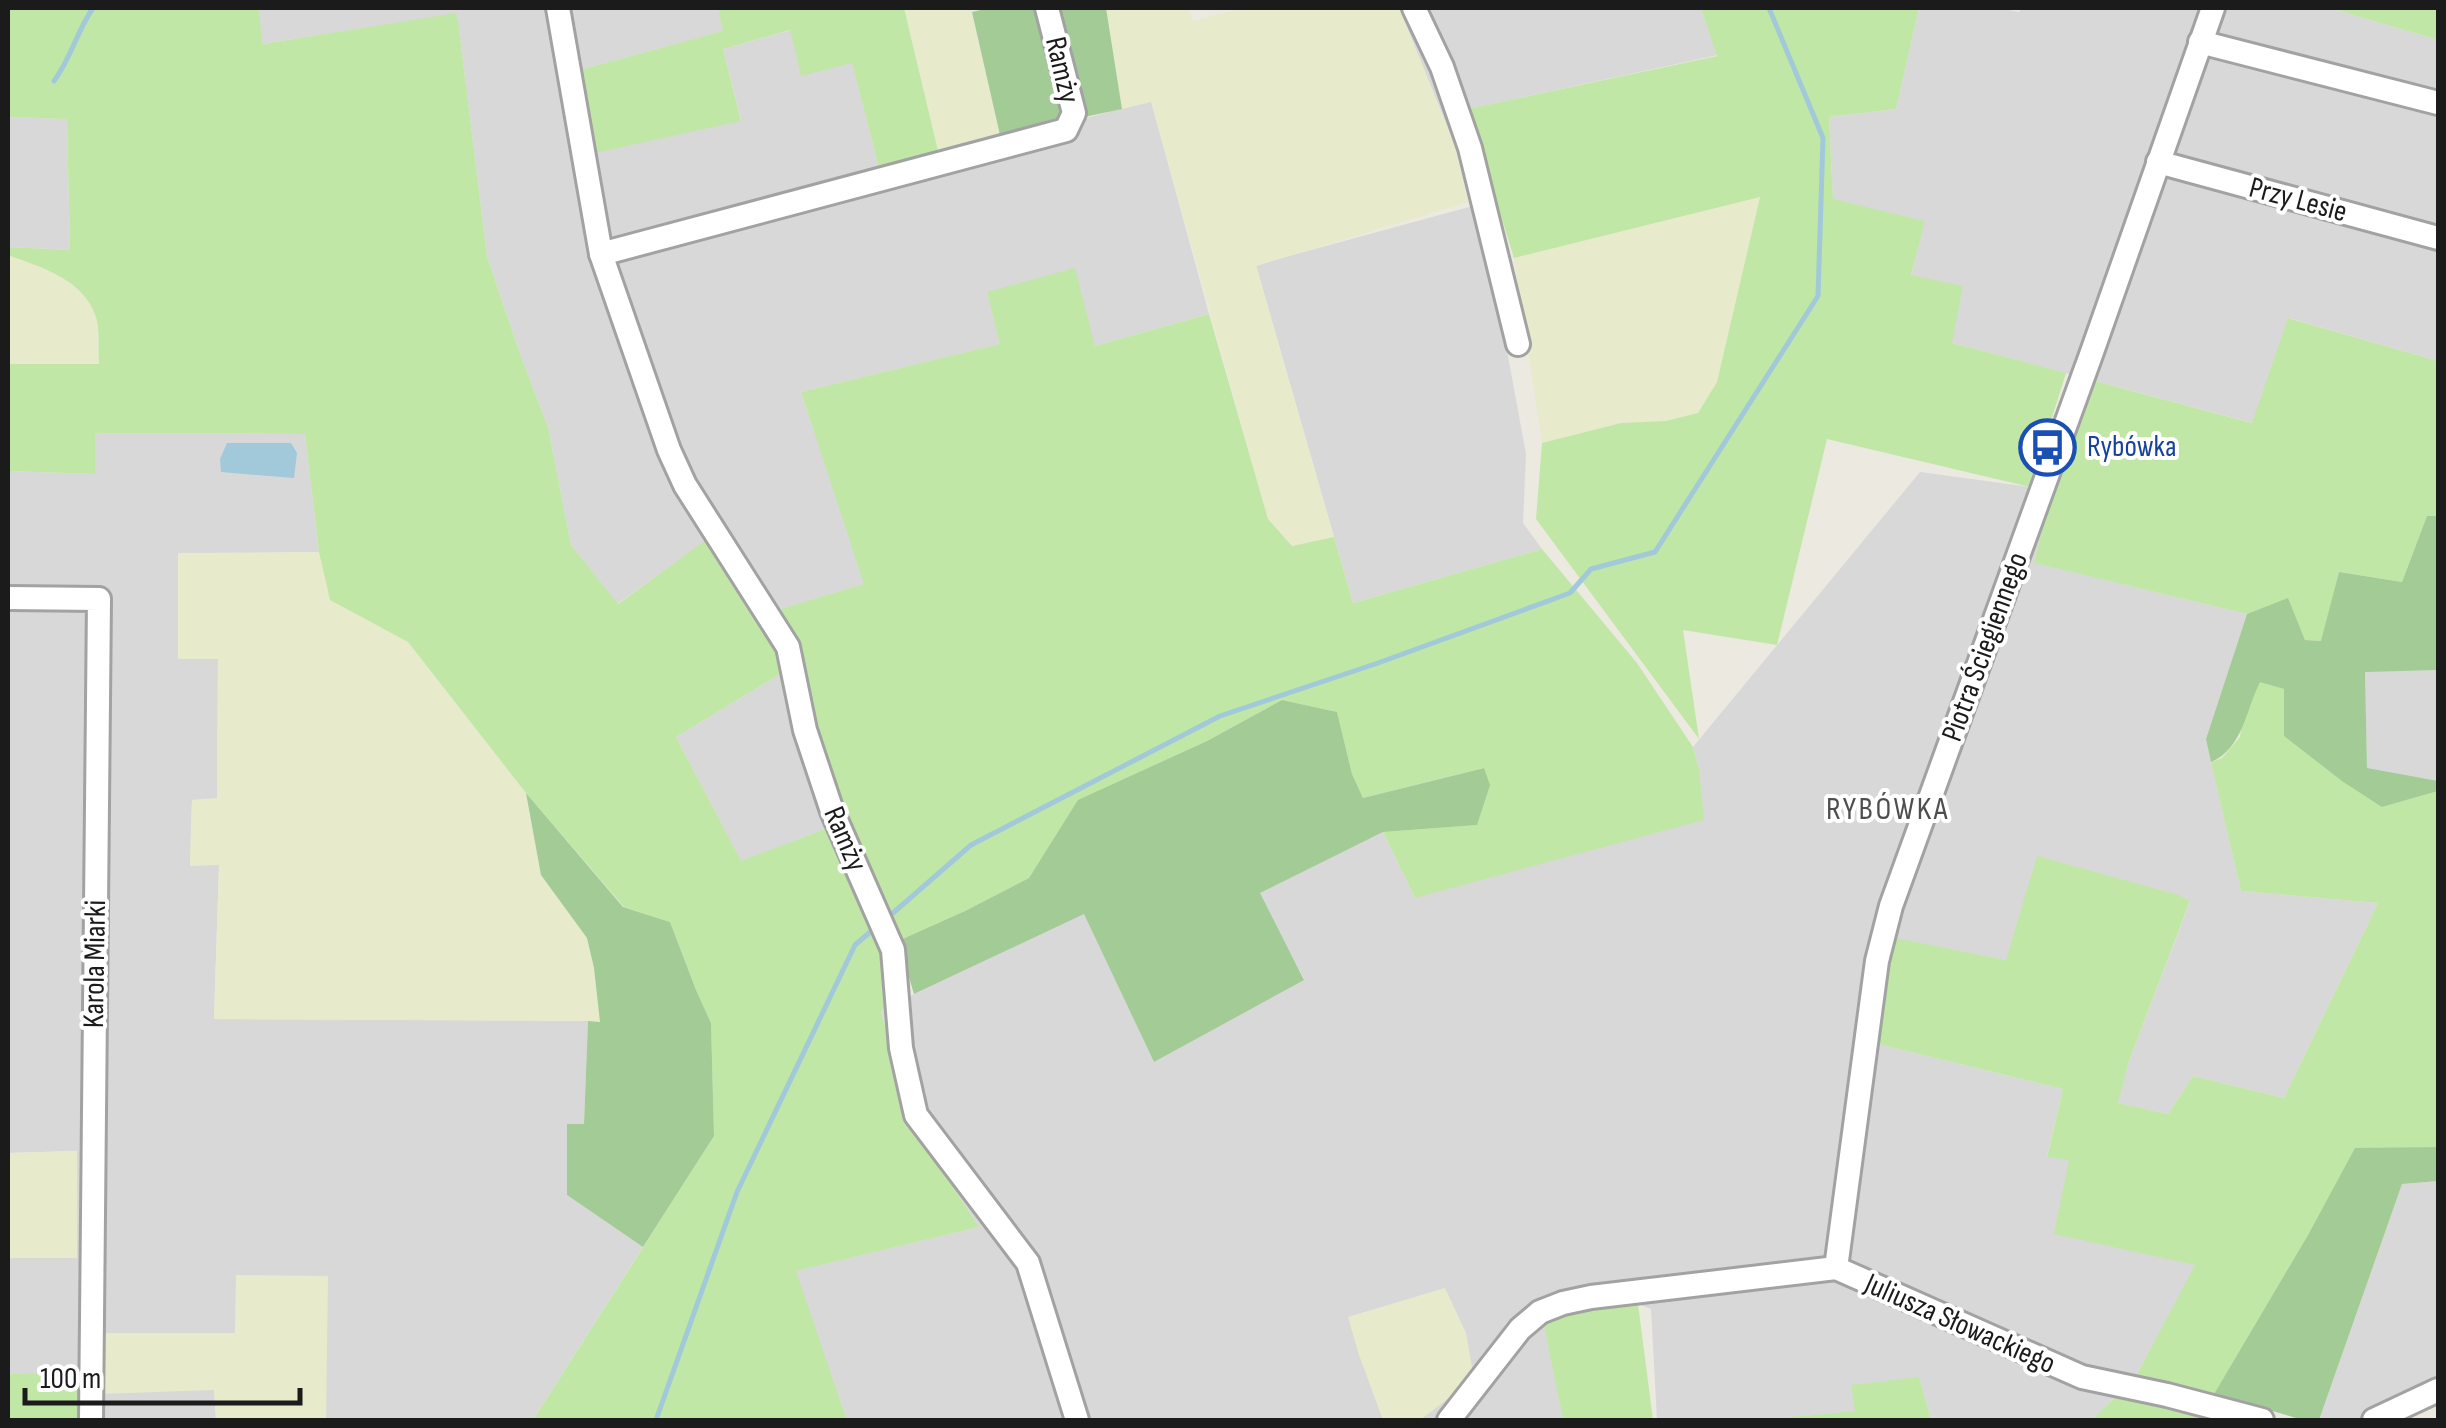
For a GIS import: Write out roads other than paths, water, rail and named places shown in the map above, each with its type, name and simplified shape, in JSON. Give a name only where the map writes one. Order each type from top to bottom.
[{"type":"street","name":"Ramży","points":[[558,8],[601,254],[669,450],[685,484],[788,647],[806,730],[832,811],[893,950],[900,1048],[916,1115],[1028,1263],[1075,1420]]},
{"type":"street","name":"Ramży","points":[[601,254],[1066,130],[1074,113],[1072,100],[1047,8]]},
{"type":"street","points":[[1414,8],[1442,68],[1470,148],[1518,344]]},
{"type":"street","name":"Piotra Ściegiennego","points":[[1836,1268],[1877,961],[1890,906],[2212,8]]},
{"type":"street","points":[[2200,42],[2438,103]]},
{"type":"street","name":"Przy Lesie","points":[[2158,162],[2438,238]]},
{"type":"street","name":"Karola Miarki","points":[[8,598],[99,599],[91,1420]]},
{"type":"street","name":"Juliusza Słowackiego","points":[[1449,1420],[1520,1329],[1540,1312],[1562,1302],[1836,1268],[2082,1377],[2262,1420]]},
{"type":"street","points":[[2374,1420],[2438,1390]]},
{"type":"water","points":[[227,443],[291,443],[297,453],[294,478],[221,472],[220,459]]},
{"type":"waterway","points":[[54,81],[93,8]]},
{"type":"waterway","points":[[893,913],[971,845],[1220,716],[1570,593],[1591,569],[1655,552],[1818,296],[1823,138],[1769,8]]},
{"type":"waterway","points":[[656,1420],[737,1192],[855,945],[869,933]]},
{"type":"place","name":"Rybówka","points":[[2048,447]]},
{"type":"district","name":"RYBÓWKA","points":[[1888,809]]}]
